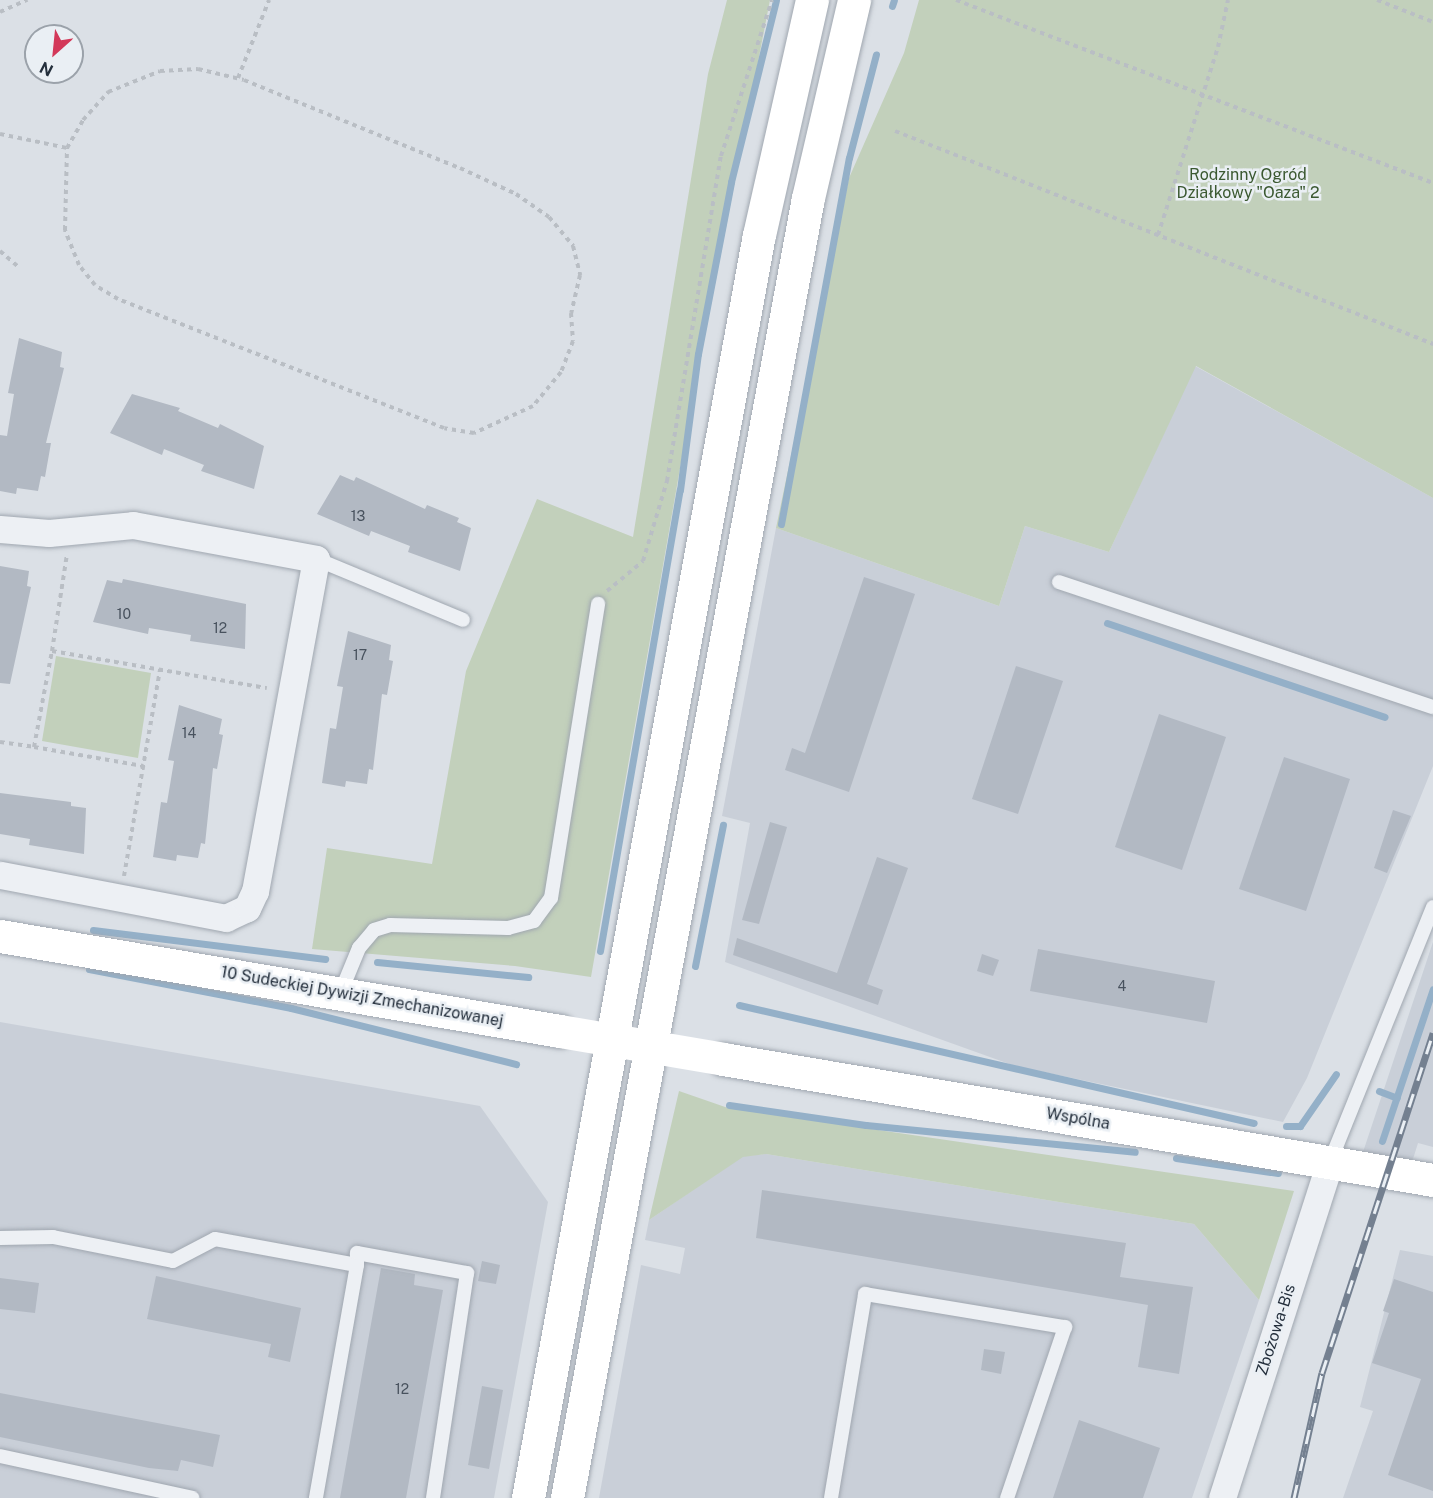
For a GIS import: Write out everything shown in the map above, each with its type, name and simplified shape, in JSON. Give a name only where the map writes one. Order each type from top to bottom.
[{"type":"main road","points":[[528,1498],[763,214],[812,0]]},
{"type":"main road","points":[[567,1498],[812,176],[854,0]]},
{"type":"main road","name":"10 Sudeckiej Dywizji Zmechanizowanej","points":[[0,936],[723,1059]]},
{"type":"main road","name":"Wspólna","points":[[723,1059],[1433,1180]]},
{"type":"street","points":[[0,529],[34,533],[127,525],[165,528],[316,560],[255,891],[247,908],[226,918],[0,876]]},
{"type":"street","name":"Zbożowa-Bis","points":[[1222,1498],[1330,1162]]},
{"type":"lane","points":[[316,560],[463,620]]},
{"type":"lane","points":[[1059,582],[1433,707]]},
{"type":"lane","points":[[340,994],[359,948],[374,930],[390,925],[508,928],[534,921],[551,898],[598,604]]},
{"type":"lane","points":[[1330,1162],[1433,907]]},
{"type":"lane","points":[[0,1238],[53,1238],[173,1261],[215,1239],[357,1265]]},
{"type":"lane","points":[[316,1498],[357,1265],[357,1253],[467,1273],[433,1498]]},
{"type":"lane","points":[[831,1498],[866,1294],[1065,1326],[1007,1498]]},
{"type":"lane","points":[[0,1456],[192,1498]]},
{"type":"path","points":[[0,12],[27,0]]},
{"type":"path","points":[[238,78],[270,0]]},
{"type":"path","points":[[598,604],[605,592],[636,569],[650,542],[676,448],[721,156],[772,0]]},
{"type":"path","points":[[956,0],[1433,183]]},
{"type":"path","points":[[1158,235],[1203,93],[1228,0]]},
{"type":"path","points":[[1377,0],[1433,22]]},
{"type":"path","points":[[198,69],[238,78],[488,181],[549,217],[573,246],[580,275],[571,313],[573,341],[561,372],[532,406],[474,433],[444,429],[118,299],[95,285],[79,265],[65,230],[67,148],[83,120],[108,92],[133,79],[160,71],[198,69]]},
{"type":"path","points":[[895,131],[1433,344]]},
{"type":"path","points":[[0,134],[67,148]]},
{"type":"path","points":[[0,251],[17,266]]},
{"type":"path","points":[[34,747],[52,651],[70,530]]},
{"type":"path","points":[[52,651],[292,692]]},
{"type":"path","points":[[121,898],[160,669]]},
{"type":"path","points":[[0,742],[143,766]]},
{"type":"shaded area","points":[[1195,366],[1433,498],[1433,766],[1307,1078],[1283,1122],[1015,1066],[725,962],[750,823],[722,816],[776,528],[999,606],[1025,526],[1109,552]]},
{"type":"shaded area","points":[[1433,942],[1433,1147],[1418,1143],[1408,1175],[1358,1167]]},
{"type":"shaded area","points":[[0,1022],[480,1106],[548,1202],[494,1498],[0,1498]]},
{"type":"shaded area","points":[[766,1154],[1194,1224],[1259,1300],[1192,1498],[599,1498],[641,1265],[680,1274],[685,1248],[645,1240],[649,1220],[743,1156]]},
{"type":"shaded area","points":[[1400,1250],[1433,1256],[1433,1498],[1343,1498],[1373,1411],[1360,1407]]},
{"type":"green space","points":[[727,0],[770,0],[686,434],[591,977],[515,966],[312,949],[327,848],[432,864],[466,671],[537,499],[633,537],[708,74]]},
{"type":"green space","name":"Rodzinny Ogród Działkowy \"Oaza\" 2","points":[[919,0],[1433,0],[1433,498],[1196,366],[1109,552],[1025,526],[999,606],[776,528],[849,178],[904,53]]},
{"type":"green space","points":[[56,656],[151,673],[138,758],[42,741]]},
{"type":"green space","points":[[679,1091],[728,1108],[1294,1191],[1259,1300],[1194,1224],[766,1154],[743,1157],[649,1220]]},
{"type":"building","points":[[19,338],[62,352],[60,367],[64,368],[46,443],[51,443],[45,477],[41,476],[38,491],[17,488],[16,494],[0,491],[0,435],[7,436],[14,394],[8,393]]},
{"type":"building","points":[[132,394],[180,408],[178,411],[218,428],[220,424],[264,446],[254,489],[201,471],[204,465],[164,449],[162,455],[110,433]]},
{"type":"building","points":[[340,475],[354,481],[356,477],[425,509],[427,505],[459,518],[457,522],[471,528],[460,571],[408,552],[410,546],[371,531],[369,536],[317,514]]},
{"type":"building","points":[[0,566],[29,571],[27,586],[31,587],[10,684],[0,683]]},
{"type":"building","points":[[864,577],[915,594],[849,792],[785,770],[792,748],[805,753]]},
{"type":"building","points":[[123,579],[246,604],[245,649],[190,641],[191,635],[149,628],[148,634],[93,622],[107,580],[122,583]]},
{"type":"building","points":[[348,631],[391,645],[389,660],[393,661],[387,695],[382,694],[373,770],[369,769],[367,784],[346,781],[345,787],[322,783],[330,728],[336,729],[343,687],[337,686]]},
{"type":"building","points":[[1016,666],[1063,681],[1018,814],[972,799]]},
{"type":"building","points":[[179,705],[222,719],[219,734],[223,735],[217,769],[213,768],[205,844],[201,843],[198,858],[177,855],[176,861],[153,857],[161,802],[167,803],[174,761],[168,760]]},
{"type":"building","points":[[1159,714],[1226,737],[1182,870],[1115,847]]},
{"type":"building","points":[[1284,757],[1350,779],[1306,911],[1239,889]]},
{"type":"building","points":[[0,793],[71,802],[71,806],[86,808],[84,854],[29,845],[30,839],[0,834]]},
{"type":"building","points":[[1393,810],[1411,816],[1387,873],[1374,868]]},
{"type":"building","points":[[770,822],[787,827],[759,924],[742,920]]},
{"type":"building","points":[[877,857],[908,868],[867,984],[883,990],[878,1005],[733,955],[737,938],[837,973]]},
{"type":"building","points":[[1038,949],[1215,981],[1207,1023],[1030,991]]},
{"type":"building","points":[[982,954],[999,960],[993,976],[977,971]]},
{"type":"building","points":[[762,1190],[1126,1243],[1120,1277],[1193,1287],[1179,1374],[1138,1367],[1148,1305],[756,1238]]},
{"type":"building","points":[[482,1261],[500,1265],[496,1284],[478,1281]]},
{"type":"building","points":[[381,1268],[415,1274],[414,1285],[443,1290],[406,1498],[340,1498]]},
{"type":"building","points":[[156,1276],[301,1308],[290,1362],[268,1357],[271,1344],[147,1319]]},
{"type":"building","points":[[0,1278],[39,1283],[35,1313],[0,1309]]},
{"type":"building","points":[[1394,1279],[1433,1292],[1433,1491],[1388,1475],[1421,1379],[1372,1363],[1389,1313],[1383,1311]]},
{"type":"building","points":[[984,1349],[1005,1352],[1001,1374],[981,1370]]},
{"type":"building","points":[[482,1386],[503,1390],[489,1469],[468,1465]]},
{"type":"building","points":[[0,1393],[220,1435],[213,1467],[181,1460],[178,1471],[149,1468],[0,1437]]},
{"type":"building","points":[[1079,1420],[1160,1448],[1143,1498],[1053,1498]]},
{"type":"waterway","points":[[600,951],[680,490],[698,354],[731,182],[776,0]]},
{"type":"waterway","points":[[892,6],[894,0]]},
{"type":"waterway","points":[[781,524],[849,158],[876,54]]},
{"type":"waterway","points":[[1107,623],[1385,717]]},
{"type":"waterway","points":[[695,966],[723,825]]},
{"type":"waterway","points":[[93,930],[325,959]]},
{"type":"waterway","points":[[377,962],[528,977]]},
{"type":"waterway","points":[[89,969],[291,1008],[516,1064]]},
{"type":"waterway","points":[[1382,1141],[1433,989]]},
{"type":"waterway","points":[[739,1005],[1254,1123]]},
{"type":"waterway","points":[[1286,1126],[1300,1126],[1336,1074]]},
{"type":"waterway","points":[[1379,1091],[1397,1098]]},
{"type":"waterway","points":[[729,1105],[866,1125],[1135,1152]]},
{"type":"waterway","points":[[1176,1158],[1278,1173]]},
{"type":"railway","points":[[1294,1498],[1322,1373],[1433,1033]]}]
